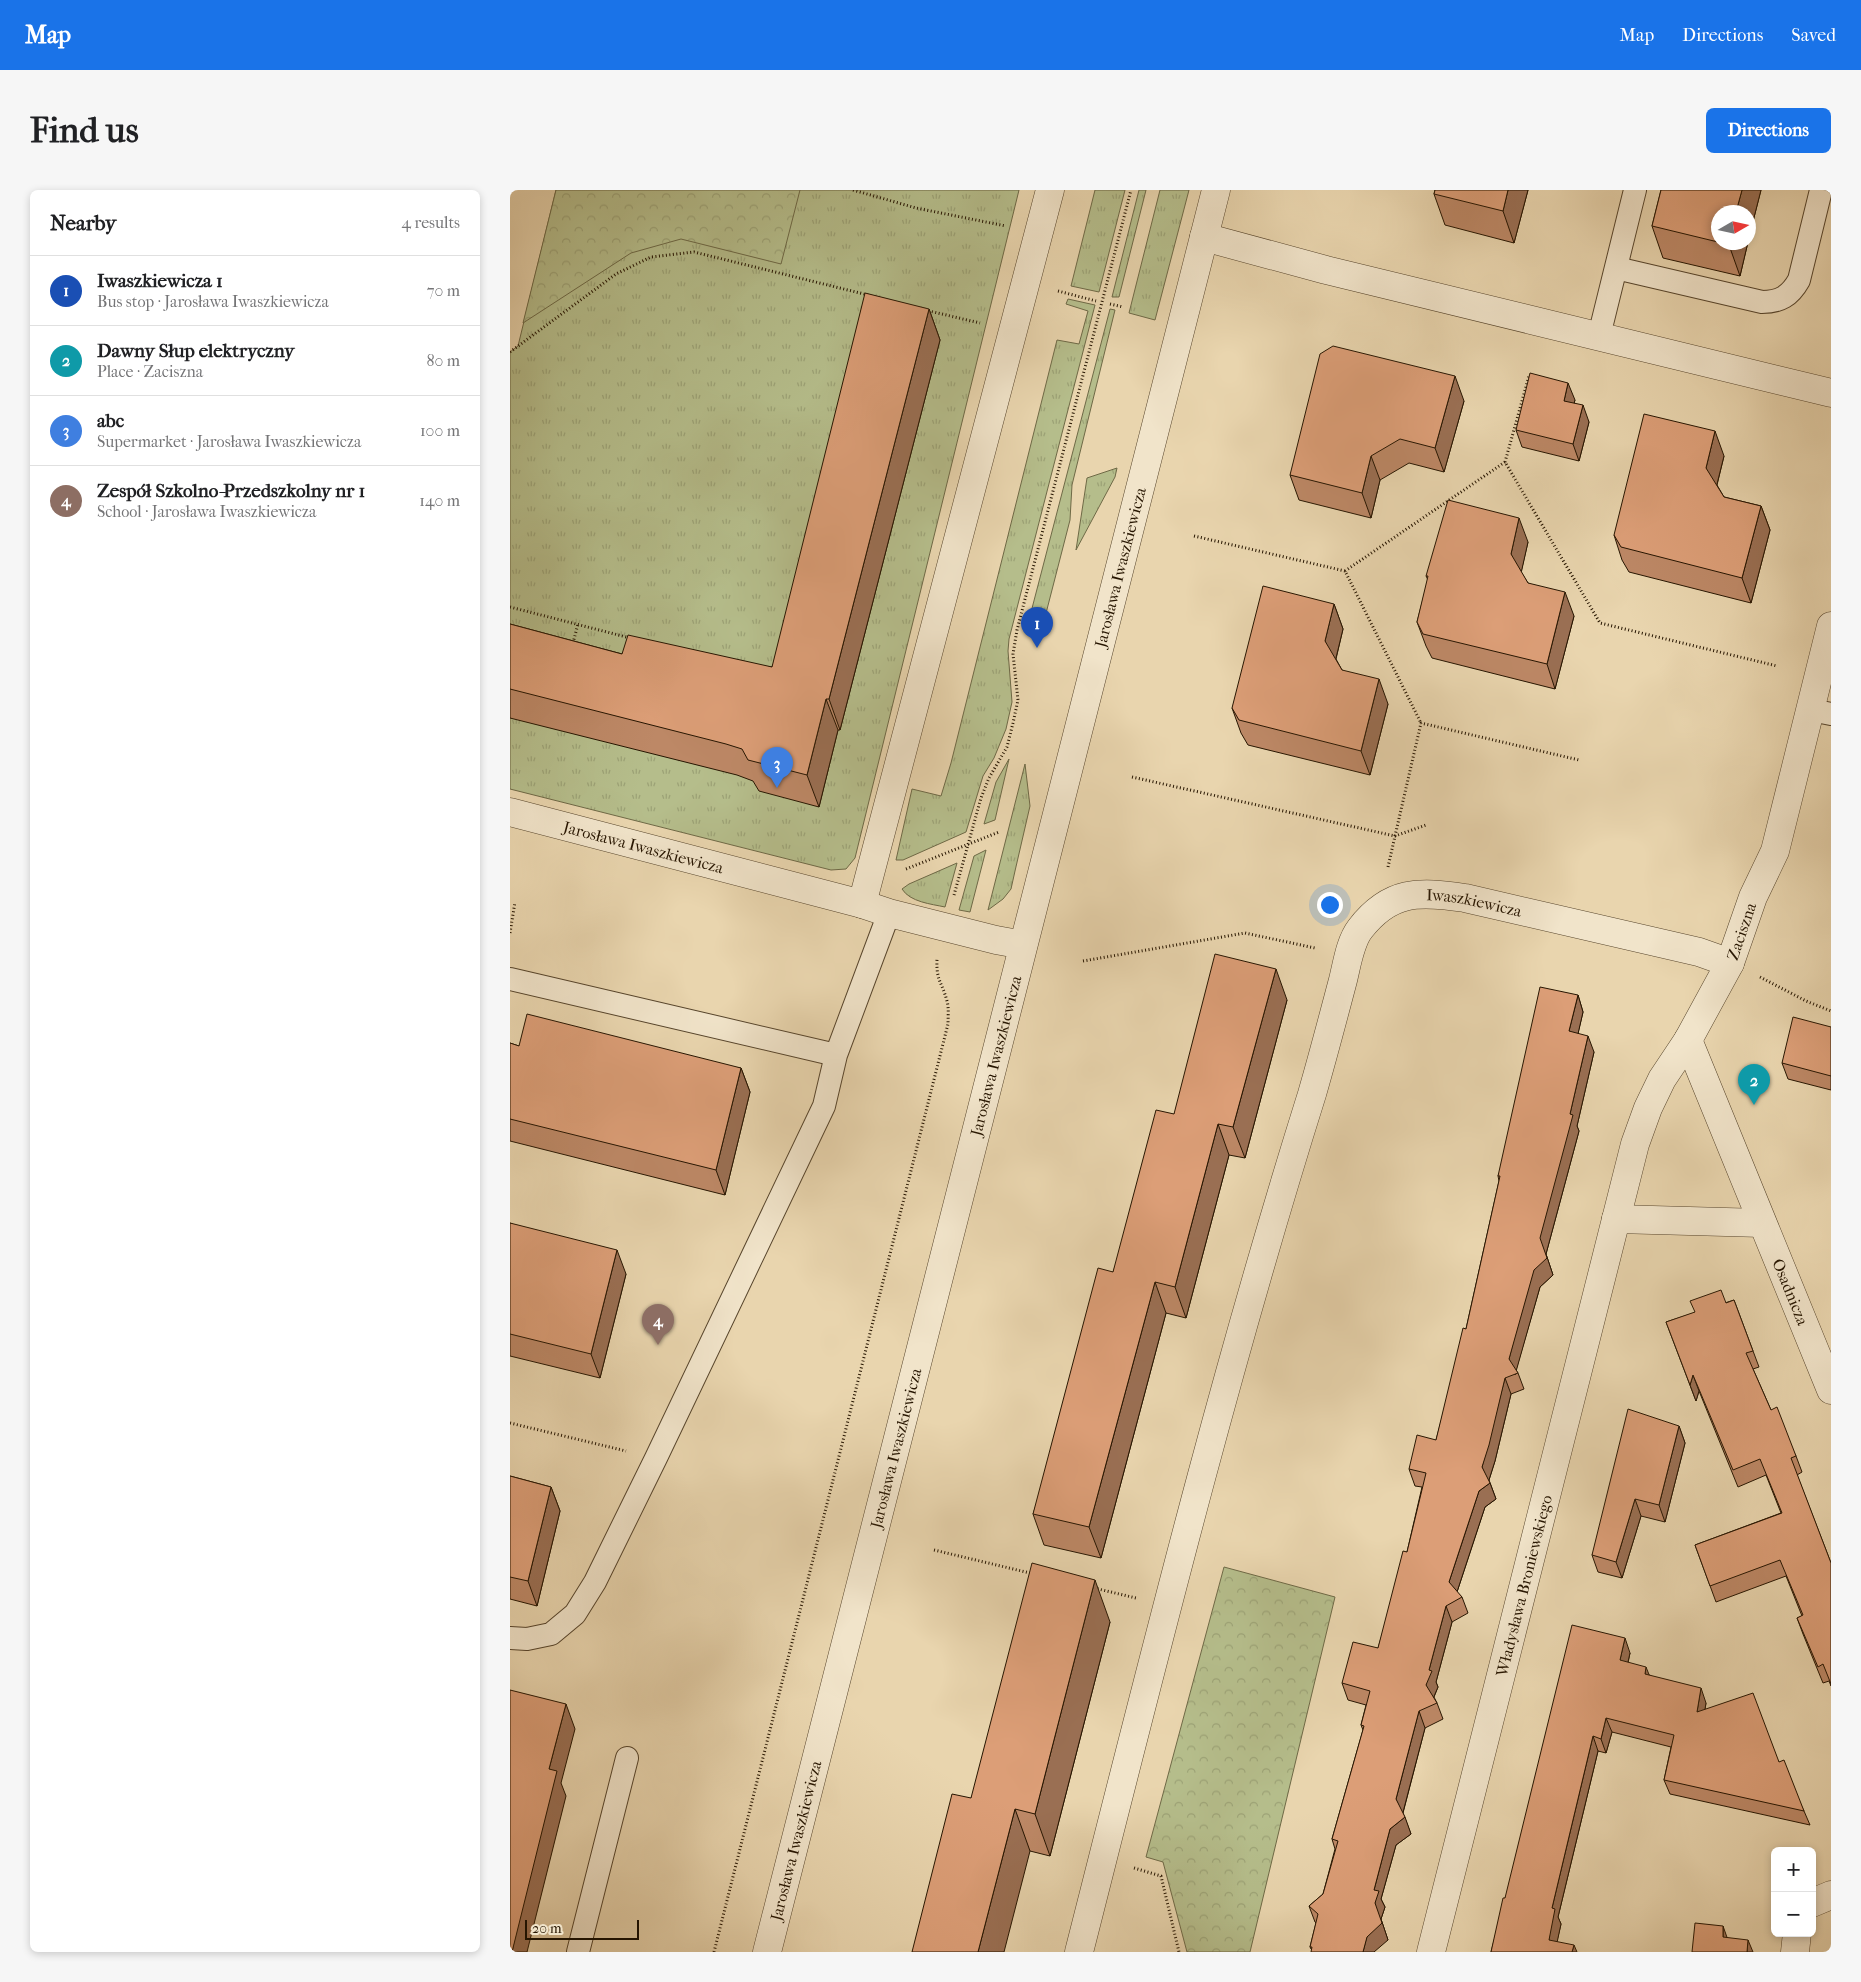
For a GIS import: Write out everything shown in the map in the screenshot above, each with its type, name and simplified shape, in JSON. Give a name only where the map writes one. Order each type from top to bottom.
[{"type":"street","points":[[862,904],[1050,190]]},
{"type":"street","name":"Jarosława Iwaszkiewicza","points":[[767,1952],[1216,190]]},
{"type":"street","points":[[1204,238],[1831,393]]},
{"type":"street","name":"Zaciszna","points":[[1688,1040],[1730,963],[1753,897],[1775,852],[1821,712],[1831,626]]},
{"type":"street","name":"Jarosława Iwaszkiewicza","points":[[510,812],[862,904],[889,913],[1023,945]]},
{"type":"street","name":"Iwaszkiewicza","points":[[1079,1952],[1166,1605],[1271,1223],[1322,1061],[1357,932],[1379,908],[1402,896],[1441,894],[1699,952],[1730,963]]},
{"type":"street","points":[[1616,1220],[1762,1223],[1688,1040]]},
{"type":"street","name":"Władysława Broniewskiego","points":[[1431,1952],[1635,1144],[1648,1108],[1662,1079],[1688,1040]]},
{"type":"street","name":"Osadnicza","points":[[1762,1223],[1831,1390]]},
{"type":"street","points":[[1816,1901],[1831,1895]]},
{"type":"street","points":[[1795,1952],[1796,1937]]},
{"type":"lane","points":[[1599,336],[1635,190]]},
{"type":"lane","points":[[1616,268],[1762,302],[1774,302],[1785,298],[1794,290],[1799,280],[1821,190]]},
{"type":"lane","points":[[510,1638],[527,1639],[551,1634],[575,1614],[594,1582],[656,1458],[824,1106],[836,1056],[889,913]]},
{"type":"lane","points":[[510,979],[836,1056]]},
{"type":"lane","points":[[578,1952],[627,1758]]},
{"type":"path","points":[[854,190],[916,208],[1038,233]]},
{"type":"path","points":[[953,899],[981,798],[989,778],[1007,747],[1018,700],[1013,654],[1017,630],[1131,190]]},
{"type":"path","points":[[510,352],[616,274],[651,257],[694,252],[872,296]]},
{"type":"path","points":[[1110,304],[1123,307]]},
{"type":"path","points":[[920,308],[986,324]]},
{"type":"path","points":[[1194,536],[1345,571],[1505,462],[1529,376]]},
{"type":"path","points":[[1505,462],[1600,623],[1777,666]]},
{"type":"path","points":[[1345,571],[1421,723],[1395,836]]},
{"type":"path","points":[[510,607],[636,639]]},
{"type":"path","points":[[573,644],[578,624]]},
{"type":"path","points":[[1421,723],[1579,760]]},
{"type":"path","points":[[1132,777],[1395,836],[1426,825]]},
{"type":"path","points":[[960,848],[999,832]]},
{"type":"path","points":[[510,933],[515,902]]},
{"type":"path","points":[[1083,961],[1245,933],[1350,954]]},
{"type":"path","points":[[714,1952],[948,1024],[947,1001],[936,972],[939,952]]},
{"type":"path","points":[[1755,974],[1806,1001],[1831,1011]]},
{"type":"path","points":[[510,1423],[656,1458]]},
{"type":"path","points":[[934,1550],[1037,1574]]},
{"type":"path","points":[[1093,1588],[1166,1605]]},
{"type":"path","points":[[1102,1859],[1160,1876],[1179,1952]]},
{"type":"green space","points":[[556,190],[1019,190],[855,858],[846,869],[831,870],[510,789],[510,352],[518,346]]},
{"type":"green space","points":[[556,190],[800,190],[781,264],[681,239],[631,253],[523,323]]},
{"type":"green space","points":[[1095,190],[1125,190],[1099,292],[1071,286]]},
{"type":"green space","points":[[1139,190],[1146,190],[1119,297],[1112,297]]},
{"type":"green space","points":[[1160,190],[1189,190],[1155,320],[1129,313]]},
{"type":"green space","points":[[1068,299],[1095,305],[1009,639],[1008,651],[1012,702],[1006,729],[994,758],[983,776],[966,832],[903,860],[896,860],[912,789],[941,796],[951,763],[1057,340],[1079,344],[1088,311],[1066,304]]},
{"type":"green space","points":[[1110,309],[1115,310],[1072,485],[1070,520],[1044,621],[1030,616]]},
{"type":"green space","points":[[1117,468],[1115,477],[1076,550],[1087,478]]},
{"type":"green space","points":[[1009,759],[995,820],[984,824],[996,782]]},
{"type":"green space","points":[[1025,764],[1030,806],[1011,889],[1003,899],[988,910]]},
{"type":"green space","points":[[986,850],[970,912],[959,910],[974,856]]},
{"type":"green space","points":[[957,863],[945,907],[915,900],[902,889],[909,884]]},
{"type":"green space","points":[[1224,1567],[1335,1597],[1250,1952],[1187,1952],[1163,1862],[1146,1857]]},
{"type":"building","points":[[1435,190],[1508,190],[1503,211],[1434,194]]},
{"type":"building","points":[[1661,190],[1742,190],[1738,205],[1711,205],[1711,240],[1652,226]]},
{"type":"building","points":[[865,293],[929,309],[829,699],[826,699],[807,775],[748,760],[742,749],[726,744],[510,689],[510,624],[622,654],[628,635],[772,667]]},
{"type":"building","points":[[1333,346],[1455,376],[1435,448],[1400,439],[1371,456],[1362,493],[1290,475],[1320,354]]},
{"type":"building","points":[[1530,373],[1568,383],[1564,401],[1583,405],[1573,444],[1516,430]]},
{"type":"building","points":[[1644,414],[1715,431],[1706,468],[1724,497],[1761,506],[1742,578],[1621,547],[1614,535]]},
{"type":"building","points":[[1448,500],[1519,518],[1511,554],[1528,583],[1565,592],[1547,664],[1423,634],[1417,622],[1428,576],[1426,576]]},
{"type":"building","points":[[1263,586],[1334,604],[1325,641],[1342,670],[1379,679],[1361,751],[1239,720],[1232,708]]},
{"type":"building","points":[[1215,954],[1276,969],[1233,1127],[1218,1124],[1175,1287],[1155,1282],[1089,1527],[1033,1514],[1098,1268],[1113,1272],[1156,1110],[1174,1114]]},
{"type":"building","points":[[1540,987],[1578,995],[1569,1031],[1588,1036],[1570,1114],[1573,1115],[1540,1238],[1547,1258],[1534,1270],[1509,1359],[1518,1373],[1505,1378],[1482,1467],[1490,1483],[1479,1491],[1449,1582],[1462,1597],[1446,1606],[1429,1670],[1432,1671],[1426,1685],[1437,1703],[1419,1711],[1396,1799],[1405,1817],[1390,1829],[1374,1890],[1379,1891],[1375,1903],[1382,1923],[1367,1937],[1363,1952],[1311,1952],[1312,1947],[1310,1947],[1318,1914],[1309,1906],[1323,1894],[1338,1841],[1332,1839],[1364,1726],[1361,1725],[1370,1691],[1342,1683],[1353,1642],[1378,1648],[1403,1551],[1407,1552],[1426,1473],[1409,1469],[1417,1435],[1436,1440],[1463,1328],[1466,1329]]},
{"type":"building","points":[[527,1014],[741,1068],[716,1170],[510,1119],[510,1043],[519,1046]]},
{"type":"building","points":[[1793,1017],[1831,1027],[1831,1076],[1782,1063]]},
{"type":"building","points":[[510,1223],[617,1250],[591,1354],[510,1334]]},
{"type":"building","points":[[1721,1290],[1726,1303],[1734,1300],[1753,1351],[1746,1353],[1771,1410],[1777,1407],[1796,1456],[1791,1458],[1831,1563],[1831,1684],[1823,1664],[1818,1667],[1797,1618],[1803,1615],[1780,1560],[1710,1586],[1695,1545],[1782,1513],[1760,1459],[1733,1470],[1693,1375],[1690,1385],[1666,1322],[1695,1312],[1690,1301]]},
{"type":"building","points":[[1628,1409],[1679,1426],[1659,1505],[1635,1499],[1616,1562],[1592,1555]]},
{"type":"building","points":[[510,1476],[551,1487],[528,1581],[510,1577]]},
{"type":"building","points":[[1032,1563],[1095,1580],[1035,1814],[1015,1809],[978,1952],[912,1952],[952,1794],[971,1798]]},
{"type":"building","points":[[1572,1625],[1625,1638],[1620,1660],[1646,1667],[1645,1674],[1701,1688],[1697,1712],[1753,1693],[1779,1762],[1784,1760],[1804,1811],[1664,1780],[1674,1735],[1606,1718],[1601,1739],[1593,1736],[1552,1908],[1555,1909],[1549,1940],[1574,1945],[1572,1952],[1491,1952],[1503,1898],[1505,1898]]},
{"type":"building","points":[[510,1690],[566,1704],[549,1769],[557,1771],[512,1952],[510,1952]]},
{"type":"building","points":[[1695,1923],[1723,1926],[1723,1937],[1748,1940],[1747,1952],[1692,1952]]},
{"type":"place","name":"Iwaszkiewicza 1","points":[[1037,648]]},
{"type":"place","name":"abc","points":[[777,788]]},
{"type":"place","name":"Dawny Słup elektryczny","points":[[1754,1105]]},
{"type":"place","name":"Zespół Szkolno-Przedszkolny nr 1","points":[[658,1345]]}]
